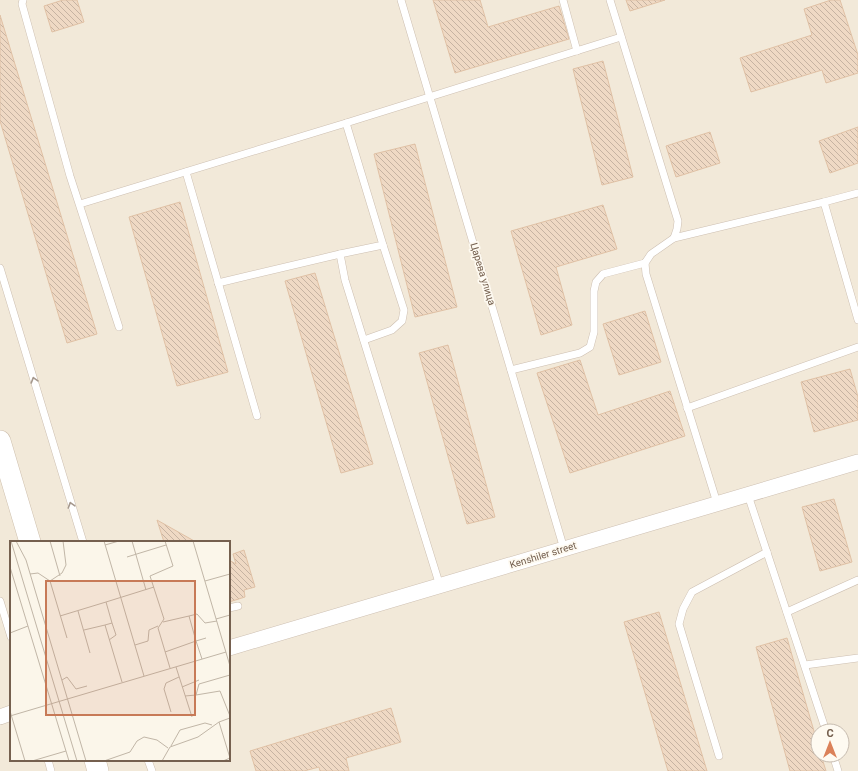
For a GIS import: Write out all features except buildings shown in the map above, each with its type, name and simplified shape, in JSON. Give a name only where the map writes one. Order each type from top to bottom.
[{"type":"main road","points":[[0,441],[30,541]]},
{"type":"main road","points":[[95,761],[98,771]]},
{"type":"street","name":"Kenshiler street","points":[[230,648],[858,462]]},
{"type":"street","points":[[0,716],[10,713]]},
{"type":"lane","name":"Царева улица","points":[[401,0],[564,549]]},
{"type":"lane","points":[[563,0],[577,51]]},
{"type":"lane","points":[[610,0],[678,221],[674,238]]},
{"type":"lane","points":[[20,1],[70,176],[119,327]]},
{"type":"lane","points":[[80,204],[621,37]]},
{"type":"lane","points":[[346,123],[404,310],[402,321],[392,330],[364,340]]},
{"type":"lane","points":[[186,172],[257,416]]},
{"type":"lane","points":[[717,503],[646,274],[645,263],[651,254],[674,238],[824,202],[858,192]]},
{"type":"lane","points":[[824,202],[858,320]]},
{"type":"lane","points":[[218,283],[383,245]]},
{"type":"lane","points":[[340,254],[345,280],[440,586]]},
{"type":"lane","points":[[511,370],[580,353],[590,347],[594,332],[594,291],[596,282],[603,274],[645,263]]},
{"type":"lane","points":[[0,268],[82,541]]},
{"type":"lane","points":[[687,408],[858,347]]},
{"type":"lane","points":[[748,495],[823,723]]},
{"type":"lane","points":[[719,756],[679,624],[683,608],[692,592],[767,552]]},
{"type":"lane","points":[[786,612],[858,580]]},
{"type":"lane","points":[[0,601],[10,634]]},
{"type":"lane","points":[[230,608],[238,606]]},
{"type":"lane","points":[[805,665],[858,658]]},
{"type":"lane","points":[[48,761],[51,771]]},
{"type":"lane","points":[[148,761],[152,771]]},
{"type":"shaded area","points":[[0,0],[858,0],[858,771],[0,771]]}]
